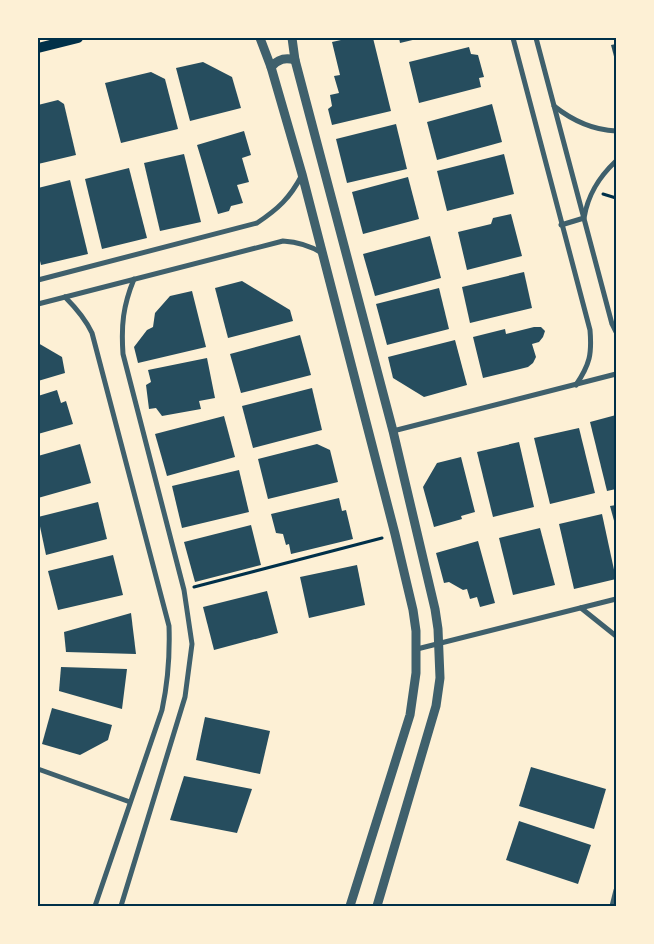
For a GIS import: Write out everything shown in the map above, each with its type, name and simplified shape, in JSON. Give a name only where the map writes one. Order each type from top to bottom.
[{"type":"main road","points":[[38,48],[78,38]]},
{"type":"street","points":[[260,38],[271,67],[302,174],[413,610],[417,649],[414,694],[410,716],[350,906]]},
{"type":"street","points":[[292,38],[295,60],[393,431],[434,609],[439,644],[440,678],[436,706],[377,906]]},
{"type":"street","points":[[513,38],[590,330],[592,349],[587,368],[576,385]]},
{"type":"street","points":[[536,38],[612,324],[616,332]]},
{"type":"street","points":[[271,67],[281,59],[295,60]]},
{"type":"street","points":[[554,106],[585,126],[603,131],[616,131]]},
{"type":"street","points":[[584,218],[586,204],[592,192],[603,174],[616,161]]},
{"type":"street","points":[[38,280],[257,224],[276,211],[287,200],[302,174]]},
{"type":"street","points":[[561,225],[584,218]]},
{"type":"street","points":[[38,304],[283,241],[311,246],[323,254]]},
{"type":"street","points":[[121,906],[185,697],[192,644],[184,590],[124,354],[122,316],[134,279]]},
{"type":"street","points":[[65,297],[86,319],[92,333],[170,626],[168,673],[162,710],[95,906]]},
{"type":"street","points":[[393,431],[616,374]]},
{"type":"street","points":[[417,649],[616,600]]},
{"type":"street","points":[[582,608],[616,636]]},
{"type":"street","points":[[38,769],[130,802]]},
{"type":"street","points":[[612,906],[616,890]]},
{"type":"path","points":[[184,590],[395,534]]},
{"type":"building","points":[[350,38],[373,38],[391,111],[332,125],[328,109],[332,106],[330,95],[339,93],[334,76],[340,75],[332,42]]},
{"type":"building","points":[[399,38],[421,38],[400,43]]},
{"type":"building","points":[[616,44],[616,64],[611,45]]},
{"type":"building","points":[[469,47],[471,54],[478,55],[484,77],[479,78],[481,87],[419,103],[409,62]]},
{"type":"building","points":[[203,62],[232,77],[241,108],[190,121],[176,68]]},
{"type":"building","points":[[151,72],[165,79],[178,129],[121,143],[105,83]]},
{"type":"building","points":[[58,100],[64,104],[76,155],[38,164],[38,105]]},
{"type":"building","points":[[492,104],[502,142],[437,160],[427,122]]},
{"type":"building","points":[[396,124],[407,169],[347,183],[336,139]]},
{"type":"building","points":[[244,131],[251,155],[242,158],[249,182],[237,185],[243,203],[231,206],[229,211],[218,214],[197,145]]},
{"type":"building","points":[[184,154],[201,222],[160,231],[144,163]]},
{"type":"building","points":[[504,154],[514,194],[447,211],[437,171]]},
{"type":"building","points":[[129,168],[147,238],[102,249],[85,179]]},
{"type":"building","points":[[408,177],[419,219],[363,234],[352,192]]},
{"type":"building","points":[[70,180],[88,254],[41,265],[38,253],[38,188]]},
{"type":"building","points":[[511,214],[522,256],[467,270],[458,232],[491,224],[493,218]]},
{"type":"building","points":[[430,236],[441,278],[375,296],[363,254]]},
{"type":"building","points":[[524,272],[532,308],[470,323],[462,287]]},
{"type":"building","points":[[242,281],[290,310],[293,321],[228,338],[215,288]]},
{"type":"building","points":[[439,288],[449,329],[387,345],[376,304]]},
{"type":"building","points":[[192,291],[206,347],[138,363],[134,347],[147,330],[153,327],[155,313],[170,296]]},
{"type":"building","points":[[541,327],[545,331],[539,342],[532,344],[536,357],[533,363],[528,367],[483,378],[473,337],[505,329],[506,334]]},
{"type":"building","points":[[300,335],[311,375],[241,393],[230,354]]},
{"type":"building","points":[[455,340],[467,385],[424,397],[393,378],[388,357]]},
{"type":"building","points":[[38,343],[62,357],[65,373],[38,381]]},
{"type":"building","points":[[207,358],[215,398],[199,401],[201,409],[162,416],[156,408],[149,409],[146,385],[151,382],[148,370]]},
{"type":"building","points":[[312,388],[322,430],[253,448],[242,406]]},
{"type":"building","points":[[57,390],[61,403],[66,401],[73,424],[38,434],[38,396]]},
{"type":"building","points":[[616,415],[616,489],[607,491],[590,422]]},
{"type":"building","points":[[224,416],[235,457],[167,476],[155,434]]},
{"type":"building","points":[[579,428],[595,493],[550,504],[534,438]]},
{"type":"building","points":[[519,442],[534,507],[493,517],[477,452]]},
{"type":"building","points":[[80,444],[91,483],[38,498],[38,456]]},
{"type":"building","points":[[317,444],[330,450],[338,482],[268,499],[258,459]]},
{"type":"building","points":[[461,457],[475,512],[461,516],[462,519],[434,527],[423,487],[437,463]]},
{"type":"building","points":[[239,470],[249,512],[182,528],[172,486]]},
{"type":"building","points":[[339,498],[342,511],[346,510],[353,539],[291,554],[289,544],[286,545],[283,534],[276,533],[271,514]]},
{"type":"building","points":[[98,502],[107,539],[46,555],[38,517]]},
{"type":"building","points":[[616,505],[616,528],[610,506]]},
{"type":"building","points":[[602,514],[616,579],[574,589],[559,524]]},
{"type":"building","points":[[251,525],[261,565],[195,582],[184,542]]},
{"type":"building","points":[[540,528],[555,585],[513,595],[499,538]]},
{"type":"building","points":[[478,541],[495,603],[480,607],[477,597],[470,599],[467,589],[463,590],[449,582],[444,583],[436,553]]},
{"type":"building","points":[[113,555],[123,595],[58,610],[48,571]]},
{"type":"building","points":[[357,565],[365,605],[309,618],[300,577]]},
{"type":"building","points":[[267,591],[278,633],[214,650],[203,607]]},
{"type":"building","points":[[131,613],[136,654],[66,652],[64,632]]},
{"type":"building","points":[[61,667],[127,669],[122,709],[59,691]]},
{"type":"building","points":[[52,708],[112,725],[108,740],[80,755],[42,744]]},
{"type":"building","points":[[205,717],[270,731],[260,774],[196,760]]},
{"type":"building","points":[[531,767],[606,789],[594,829],[519,806]]},
{"type":"building","points":[[184,776],[252,789],[237,833],[170,820]]},
{"type":"building","points":[[519,821],[591,845],[578,884],[506,860]]}]
